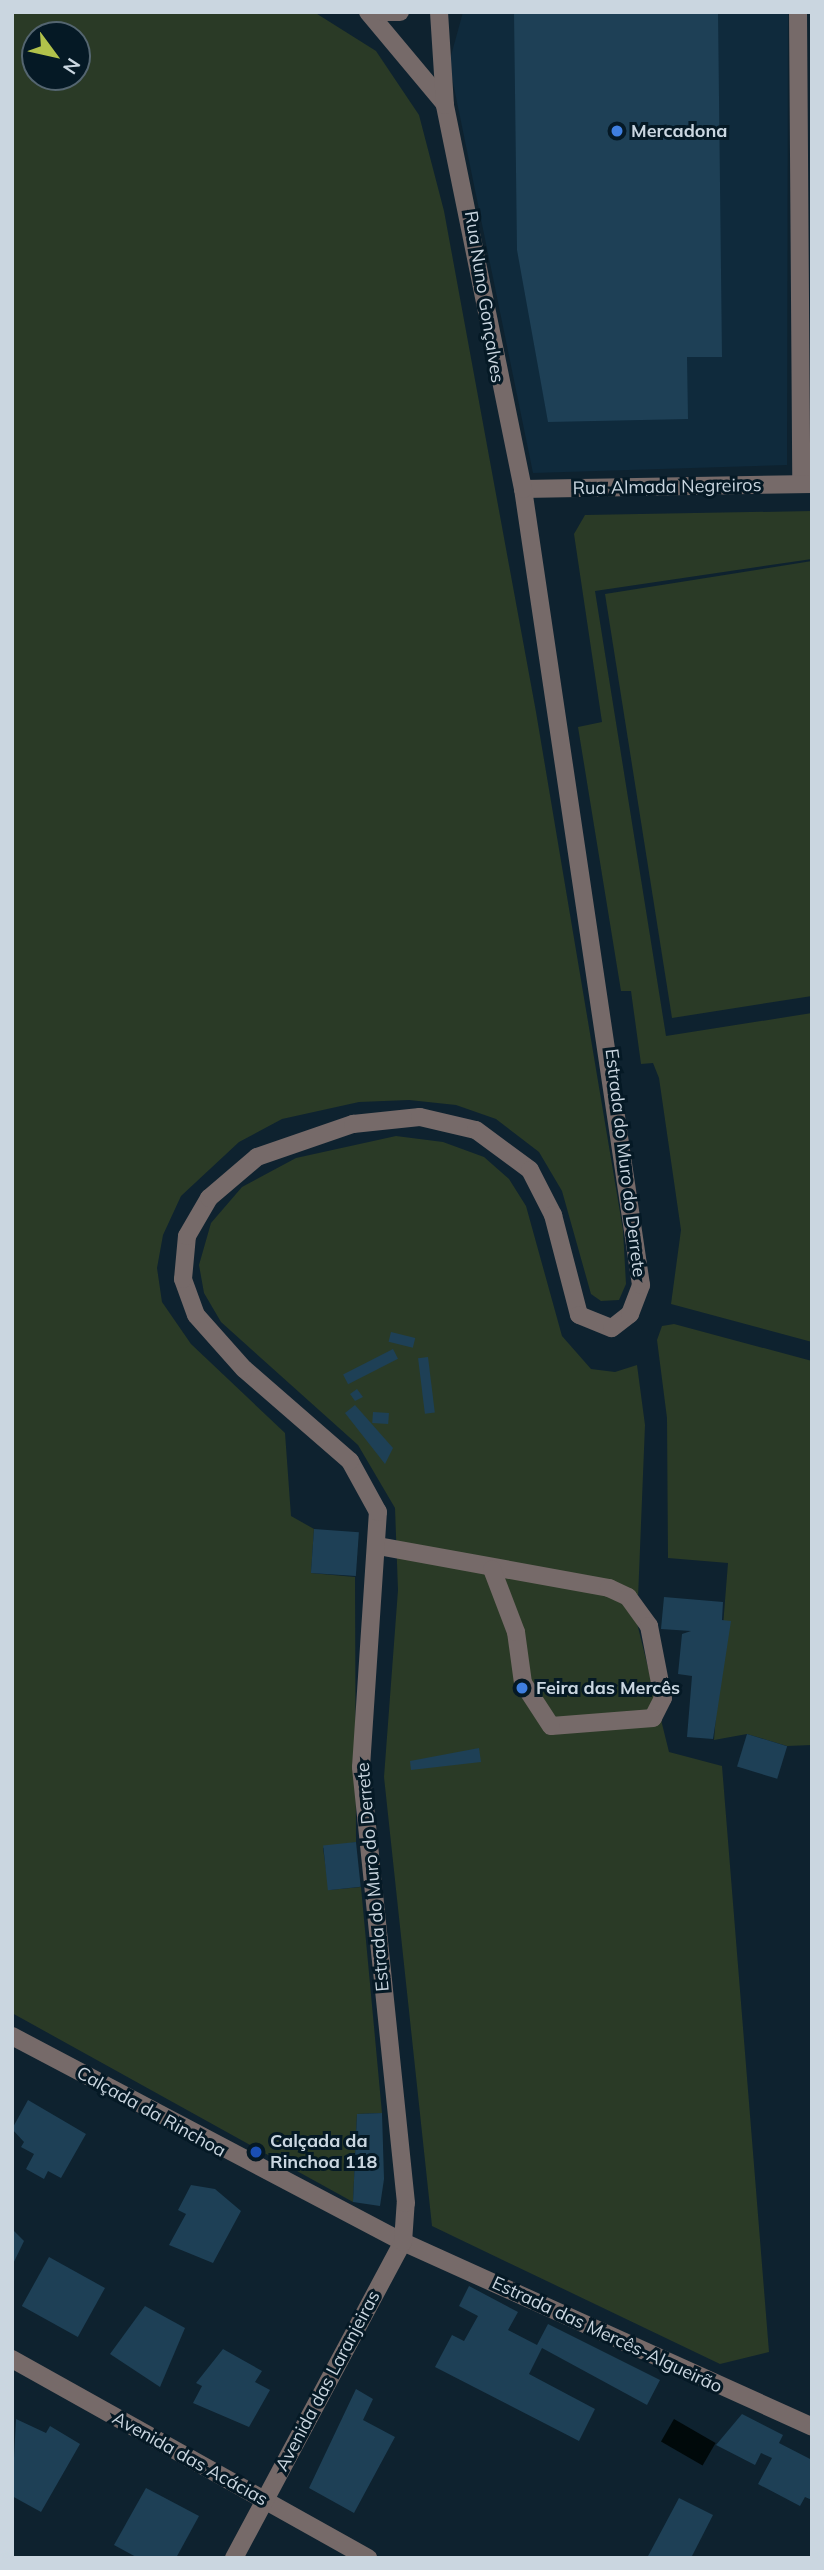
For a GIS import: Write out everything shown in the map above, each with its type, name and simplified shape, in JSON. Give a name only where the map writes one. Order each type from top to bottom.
[{"type":"street","name":"Rua Nuno Gonçalves","points":[[368,12],[406,50],[445,105]]},
{"type":"street","points":[[383,12],[400,12]]},
{"type":"street","name":"Rua Nuno Gonçalves","points":[[439,12],[445,105],[523,489]]},
{"type":"street","points":[[798,12],[807,484]]},
{"type":"street","name":"Rua Almada Negreiros","points":[[523,489],[807,484]]},
{"type":"street","name":"Estrada do Muro do Derrete","points":[[403,2242],[406,2203],[361,1768],[378,1546],[378,1511],[350,1461],[244,1368],[196,1315],[183,1279],[184,1249],[209,1198],[257,1157],[353,1124],[420,1117],[476,1130],[530,1170],[553,1215],[568,1289],[579,1315],[612,1328],[636,1302],[641,1285],[636,1223],[523,489]]},
{"type":"street","points":[[378,1546],[492,1569],[609,1588],[643,1611],[663,1698],[653,1718],[551,1726],[523,1683],[513,1622],[492,1569]]},
{"type":"street","name":"Calçada da Rinchoa","points":[[12,2036],[403,2242]]},
{"type":"street","name":"Estrada das Mercês-Algueirão","points":[[403,2242],[812,2427]]},
{"type":"street","name":"Avenida das Laranjeiras","points":[[234,2558],[403,2242]]},
{"type":"street","name":"Avenida das Acácias","points":[[12,2359],[368,2558]]},
{"type":"shaded area","points":[[463,12],[788,12],[787,465],[533,473],[449,63]]},
{"type":"shaded area","points":[[674,2419],[716,2443],[703,2466],[661,2442]]},
{"type":"green space","points":[[12,12],[314,12],[376,51],[419,115],[444,211],[536,712],[623,1230],[626,1284],[619,1300],[601,1301],[591,1294],[562,1191],[539,1152],[496,1119],[456,1105],[409,1100],[359,1102],[282,1119],[239,1142],[181,1196],[163,1235],[157,1268],[162,1302],[191,1344],[285,1433],[291,1516],[314,1529],[311,1573],[355,1577],[356,1842],[323,1848],[329,1890],[361,1887],[382,2113],[357,2114],[353,2202],[12,2013]]},
{"type":"green space","points":[[812,511],[812,559],[595,591],[666,1036],[812,1013],[812,1342],[671,1304],[681,1230],[659,1078],[653,1063],[641,1064],[631,991],[621,991],[578,727],[602,722],[574,534],[585,515]]},
{"type":"green space","points":[[812,561],[812,996],[672,1018],[605,594]]},
{"type":"green space","name":"Feira das Mercês","points":[[396,1136],[443,1142],[484,1157],[509,1179],[526,1206],[562,1336],[591,1369],[615,1372],[637,1365],[645,1425],[637,1623],[669,1752],[722,1766],[769,2352],[720,2364],[432,2226],[384,1777],[398,1590],[395,1508],[358,1445],[221,1322],[204,1293],[199,1265],[211,1223],[242,1187],[296,1158]]},
{"type":"green space","points":[[674,1324],[812,1361],[812,1745],[787,1746],[747,1734],[714,1740],[728,1563],[668,1558],[667,1418],[657,1340],[662,1326]]},
{"type":"building","name":"Mercadona","points":[[514,12],[718,12],[722,357],[687,357],[688,419],[548,422],[517,250]]},
{"type":"building","points":[[391,1332],[415,1338],[413,1348],[389,1342]]},
{"type":"building","points":[[393,1349],[398,1359],[348,1384],[343,1374]]},
{"type":"building","points":[[428,1357],[435,1413],[425,1414],[418,1358]]},
{"type":"building","points":[[357,1389],[363,1397],[355,1401],[350,1394]]},
{"type":"building","points":[[355,1405],[393,1448],[385,1464],[345,1413]]},
{"type":"building","points":[[373,1412],[389,1413],[388,1424],[372,1423]]},
{"type":"building","points":[[314,1529],[359,1532],[356,1576],[311,1573]]},
{"type":"building","points":[[664,1597],[723,1602],[722,1620],[731,1621],[713,1739],[687,1737],[692,1676],[678,1674],[682,1634],[691,1631],[661,1629]]},
{"type":"building","points":[[747,1734],[787,1746],[777,1779],[737,1767]]},
{"type":"building","points":[[479,1748],[481,1762],[411,1770],[410,1761]]},
{"type":"building","points":[[356,1842],[361,1887],[328,1890],[323,1845]]},
{"type":"building","points":[[28,2100],[86,2134],[61,2178],[48,2171],[44,2179],[26,2169],[34,2154],[21,2147],[24,2142],[12,2129]]},
{"type":"building","points":[[382,2113],[384,2179],[380,2206],[353,2202],[357,2114]]},
{"type":"building","points":[[191,2185],[215,2189],[241,2211],[213,2263],[169,2245],[186,2214],[178,2210]]},
{"type":"building","points":[[12,2229],[24,2241],[12,2266]]},
{"type":"building","points":[[49,2257],[105,2288],[78,2337],[22,2306]]},
{"type":"building","points":[[469,2286],[518,2312],[508,2330],[537,2345],[548,2324],[660,2380],[647,2405],[542,2348],[529,2374],[595,2409],[579,2441],[435,2367],[452,2335],[464,2341],[478,2316],[459,2306]]},
{"type":"building","points":[[145,2306],[185,2328],[160,2387],[110,2354]]},
{"type":"building","points":[[223,2349],[262,2371],[255,2382],[270,2390],[249,2427],[193,2403],[202,2386],[196,2383]]},
{"type":"building","points":[[356,2389],[373,2399],[363,2420],[395,2437],[354,2513],[309,2488]]},
{"type":"building","points":[[742,2414],[783,2435],[779,2443],[812,2460],[812,2500],[805,2497],[800,2506],[758,2484],[772,2458],[761,2453],[755,2465],[716,2445]]},
{"type":"building","points":[[16,2419],[46,2433],[50,2426],[80,2444],[41,2512],[12,2496]]},
{"type":"building","points":[[146,2488],[199,2516],[176,2558],[138,2558],[114,2545]]},
{"type":"building","points":[[679,2498],[713,2515],[691,2558],[647,2558]]},
{"type":"place","name":"Mercadona","points":[[617,131]]},
{"type":"place","name":"Feira das Mercês","points":[[522,1688]]},
{"type":"place","name":"Calçada da Rinchoa 118","points":[[256,2152]]}]
